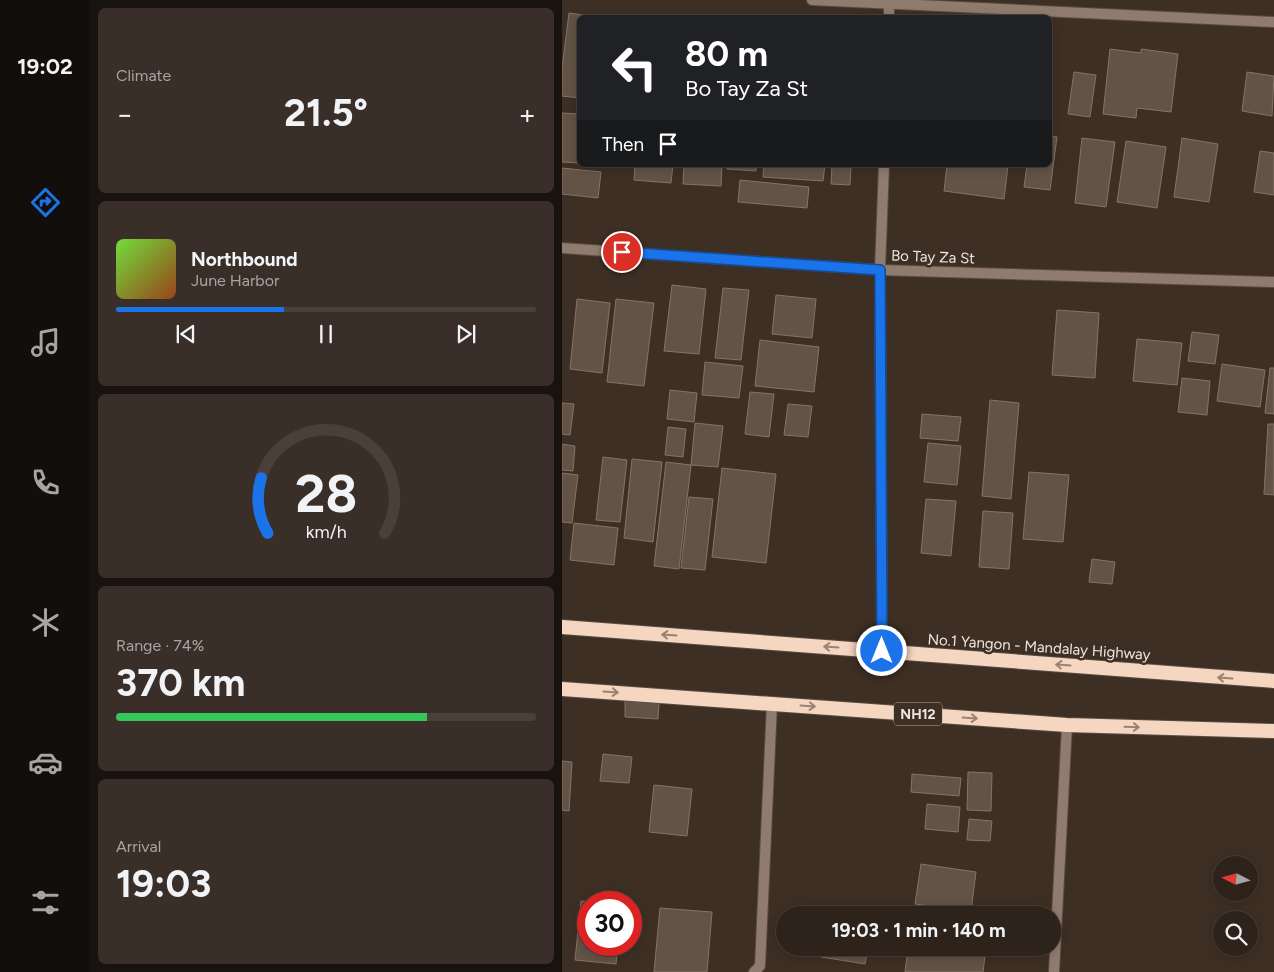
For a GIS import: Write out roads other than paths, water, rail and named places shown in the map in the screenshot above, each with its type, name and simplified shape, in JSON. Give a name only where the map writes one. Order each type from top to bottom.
[{"type":"highway","name":"No.1 Yangon - Mandalay Highway","points":[[562,627],[1274,681]]},
{"type":"highway","name":"NH12","points":[[562,689],[1067,725],[1274,731]]},
{"type":"street","points":[[812,0],[889,2],[1274,22]]},
{"type":"street","points":[[889,2],[889,15]]},
{"type":"street","points":[[882,651],[880,270],[884,167]]},
{"type":"street","name":"Bo Tay Za St","points":[[562,248],[880,270],[1274,282]]},
{"type":"street","points":[[754,972],[760,966],[772,704]]},
{"type":"street","points":[[1054,972],[1067,725]]}]
